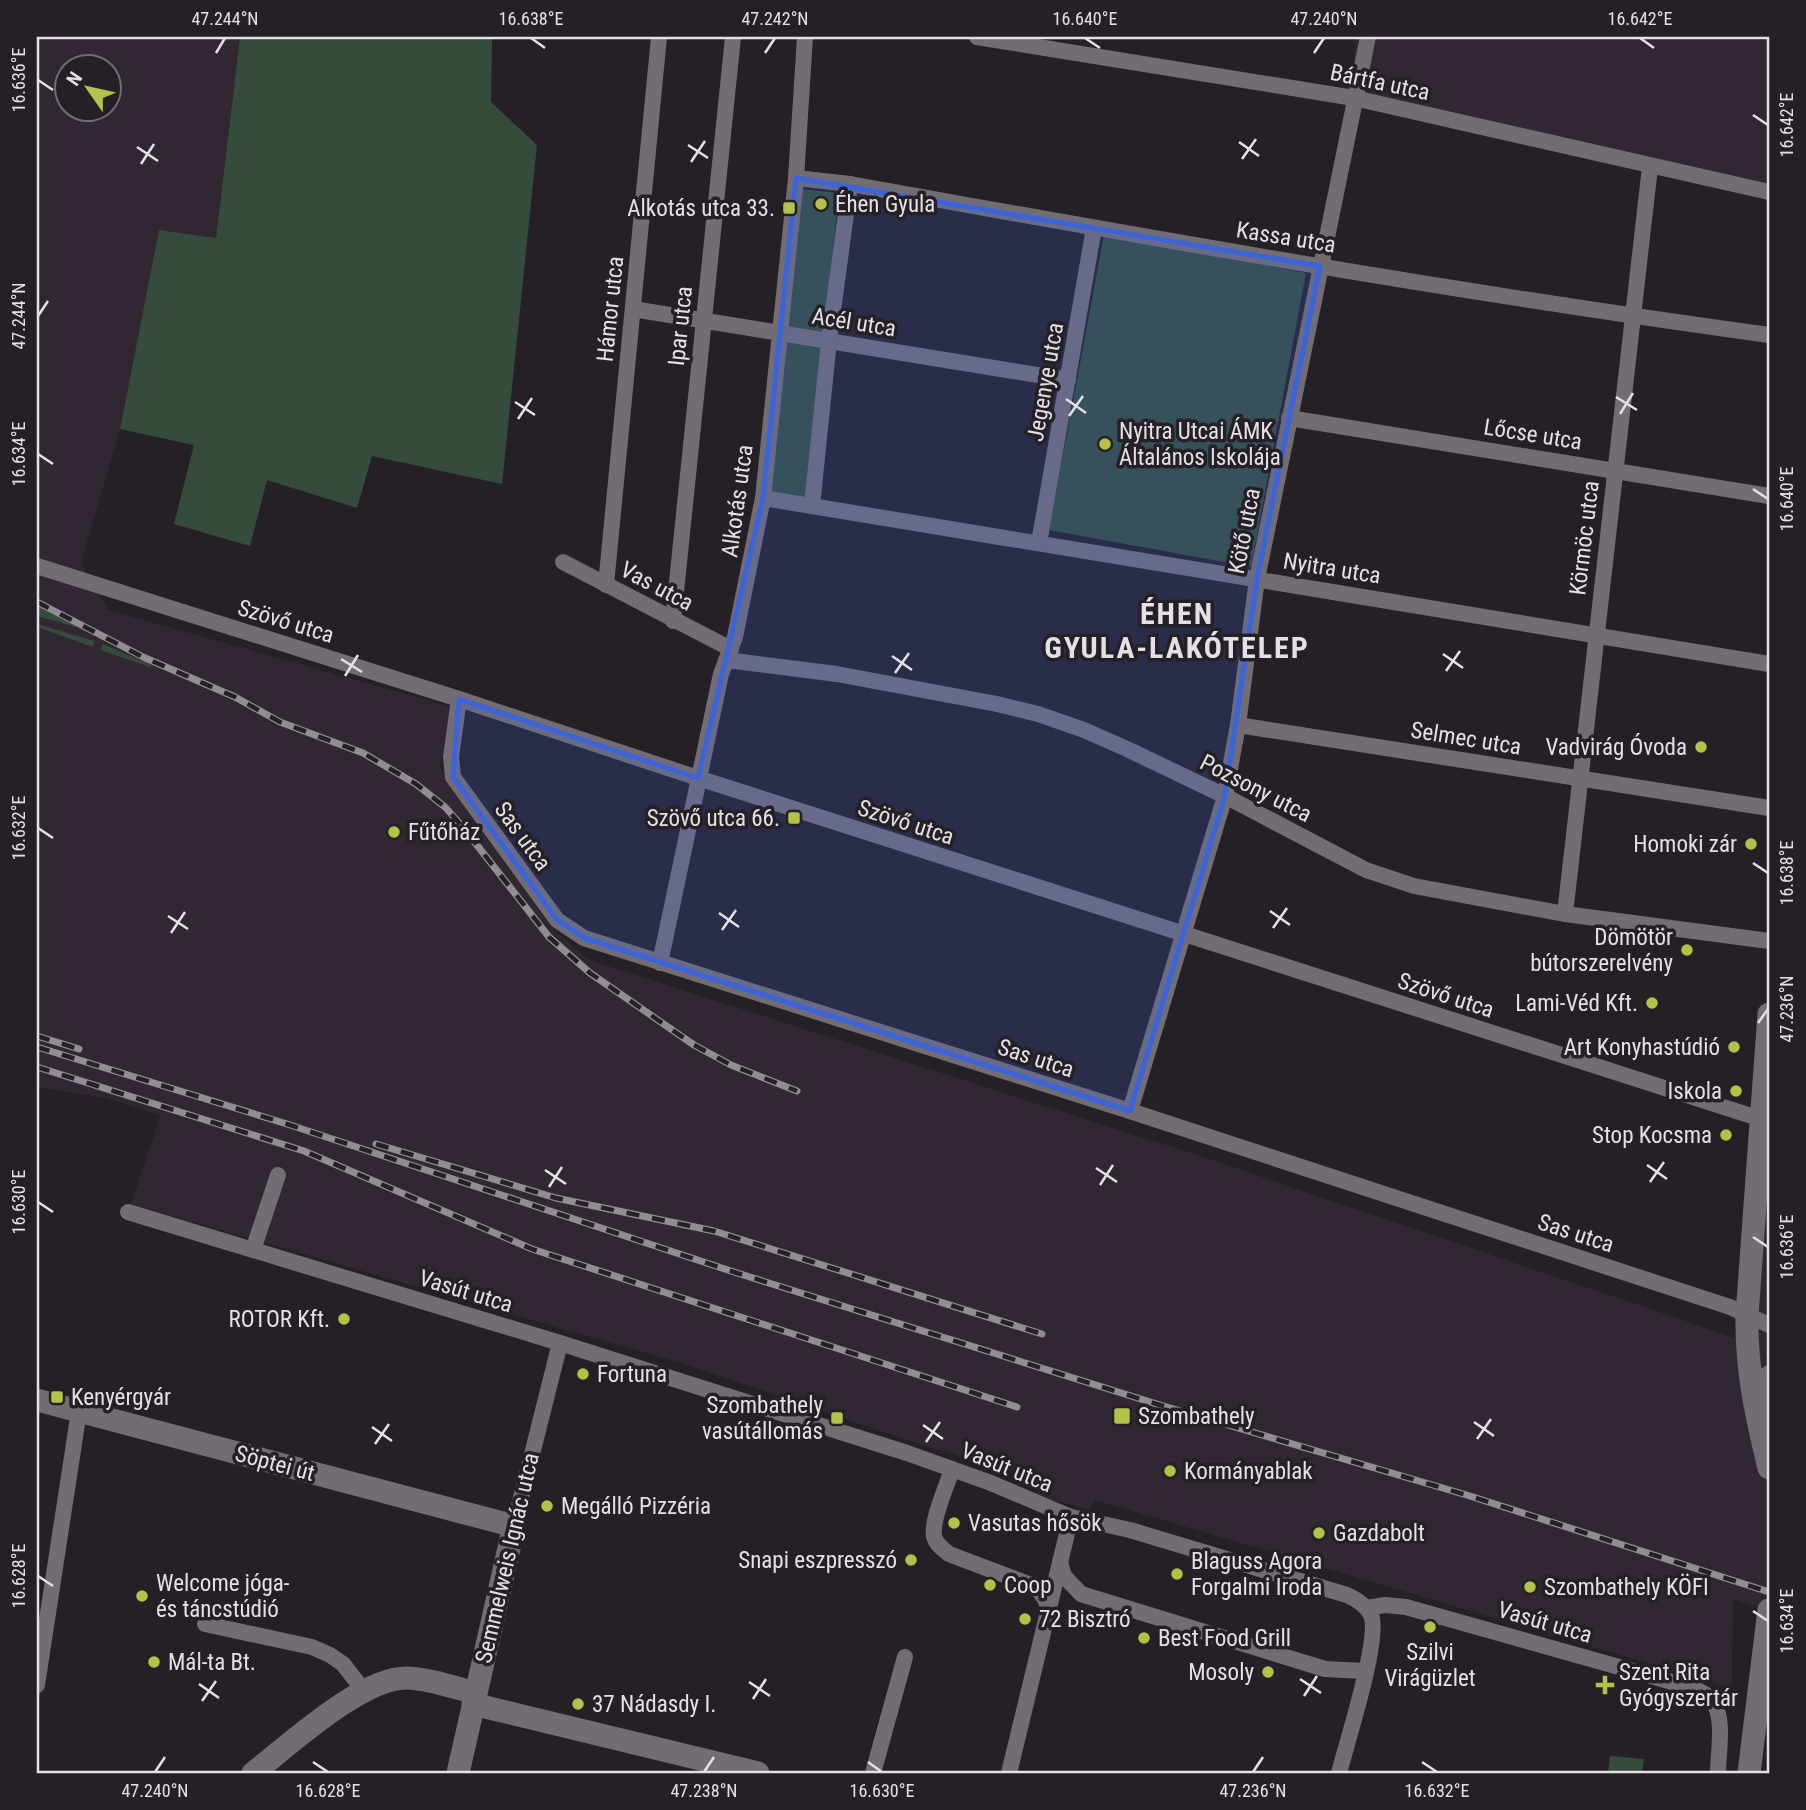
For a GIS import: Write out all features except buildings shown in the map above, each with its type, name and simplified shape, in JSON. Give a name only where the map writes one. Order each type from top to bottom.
[{"type":"street","name":"Hámor utca","points":[[606,585],[659,37]]},
{"type":"street","name":"Ipar utca","points":[[673,621],[733,37]]},
{"type":"street","name":"Alkotás utca","points":[[660,963],[698,778],[752,559],[763,498],[796,178],[805,37]]},
{"type":"street","name":"Bártfa utca","points":[[977,37],[1354,98],[1769,192]]},
{"type":"street","name":"Kötő utca","points":[[1130,1111],[1225,796],[1238,725],[1257,579],[1368,37]]},
{"type":"street","name":"Körmöc utca","points":[[1565,914],[1650,167]]},
{"type":"street","name":"Kassa utca","points":[[796,178],[850,184],[1094,228],[1633,317],[1769,335]]},
{"type":"street","points":[[812,506],[829,341],[850,184]]},
{"type":"street","name":"Jegenye utca","points":[[1039,543],[1094,228]]},
{"type":"street","name":"Acél utca","points":[[633,309],[1068,380]]},
{"type":"street","name":"Lőcse utca","points":[[1289,418],[1769,496]]},
{"type":"street","name":"Nyitra utca","points":[[763,498],[1769,664]]},
{"type":"street","name":"Vas utca","points":[[563,562],[673,621],[728,655]]},
{"type":"street","name":"Szövő utca","points":[[37,566],[459,699],[1184,935],[1764,1110]]},
{"type":"street","name":"Pozsony utca","points":[[728,655],[997,704],[1038,714],[1127,749],[1225,796],[1340,859],[1392,880],[1565,914],[1769,941]]},
{"type":"street","name":"Sas utca","points":[[459,699],[451,757],[453,777],[548,909],[557,920],[584,938],[1130,1111],[1730,1307],[1769,1325]]},
{"type":"street","name":"Selmec utca","points":[[1238,725],[1769,808]]},
{"type":"street","points":[[1769,1014],[1747,1315],[1749,1379],[1769,1468]]},
{"type":"street","points":[[253,1250],[278,1175]]},
{"type":"street","name":"Vasút utca","points":[[128,1212],[559,1343],[953,1469],[1071,1517],[1130,1530],[1334,1590],[1358,1600],[1367,1608],[1385,1605],[1406,1607],[1690,1687],[1713,1700],[1716,1709],[1718,1773]]},
{"type":"street","name":"Semmelweis Ignác utca","points":[[458,1773],[559,1343]]},
{"type":"street","points":[[1757,1412],[1765,1376],[1769,1373]]},
{"type":"street","name":"Söptei út","points":[[37,1400],[514,1526]]},
{"type":"street","points":[[37,1685],[79,1411]]},
{"type":"street","points":[[953,1469],[934,1527],[939,1546],[949,1554],[1036,1587],[1048,1607]]},
{"type":"street","points":[[1009,1773],[1071,1517]]},
{"type":"street","points":[[1060,1562],[1064,1576],[1081,1594],[1325,1669],[1365,1671]]},
{"type":"street","points":[[1048,1607],[1063,1598],[1081,1594]]},
{"type":"street","points":[[1339,1773],[1374,1626],[1367,1608]]},
{"type":"street","points":[[1749,1773],[1769,1610]]},
{"type":"street","points":[[205,1624],[321,1651],[343,1664],[364,1691]]},
{"type":"street","points":[[873,1773],[905,1657]]},
{"type":"street","points":[[253,1773],[364,1691],[404,1678],[426,1681],[688,1765],[758,1773]]},
{"type":"highlighted area","points":[[796,178],[1320,266],[1257,579],[1225,796],[1130,1111],[584,938],[557,920],[453,777],[459,699],[698,778],[763,498]]},
{"type":"shaded area","points":[[37,37],[240,37],[216,238],[159,230],[120,429],[81,563],[108,610],[452,707],[456,710],[439,767],[445,771],[554,930],[595,962],[1194,1154],[1747,1342],[1769,1096],[1769,1610],[1733,1599],[1732,1688],[1095,1500],[1089,1510],[1037,1495],[1041,1481],[919,1444],[684,1364],[131,1204],[161,1115],[106,1098],[38,1087]]},
{"type":"shaded area","points":[[1355,37],[1769,37],[1769,187],[1355,96]]},
{"type":"green space","points":[[240,37],[492,37],[491,102],[537,145],[502,484],[372,456],[357,508],[267,480],[250,546],[174,524],[194,445],[120,429],[159,230],[216,238]]},
{"type":"green space","points":[[800,189],[839,193],[807,498],[769,494]]},
{"type":"green space","points":[[1104,235],[1306,273],[1251,567],[1049,530]]},
{"type":"green space","points":[[37,606],[76,624],[76,627],[37,616]]},
{"type":"green space","points":[[37,624],[94,641],[93,647],[37,627]]},
{"type":"green space","points":[[103,644],[151,665],[150,667],[100,650]]},
{"type":"green space","points":[[1610,1756],[1644,1759],[1642,1773],[1608,1773]]},
{"type":"railway","points":[[37,602],[143,657],[235,697],[280,722],[363,753],[416,784],[445,807],[462,826],[549,937],[590,973],[694,1045],[731,1065],[797,1091]]},
{"type":"railway","points":[[37,1036],[79,1049]]},
{"type":"railway","points":[[37,1047],[287,1124],[737,1273],[1160,1405],[1470,1496],[1769,1592]]},
{"type":"railway","points":[[37,1067],[304,1151],[532,1249],[1017,1407]]},
{"type":"railway","points":[[376,1144],[556,1198],[714,1231],[1042,1334]]},
{"type":"place","name":"Éhen Gyula","points":[[821,204]]},
{"type":"place","name":"Alkotás utca 33.","points":[[789,208]]},
{"type":"place","name":"Nyitra Utcai ÁMK Általános Iskolája","points":[[1105,444]]},
{"type":"place","name":"Vadvirág Óvoda","points":[[1701,747]]},
{"type":"place","name":"Szövő utca 66.","points":[[794,818]]},
{"type":"place","name":"Fűtőház","points":[[394,832]]},
{"type":"place","name":"Homoki zár","points":[[1751,844]]},
{"type":"place","name":"Dömötör bútorszerelvény","points":[[1687,950]]},
{"type":"place","name":"Lami-Véd Kft.","points":[[1652,1003]]},
{"type":"place","name":"Art Konyhastúdió","points":[[1734,1047]]},
{"type":"place","name":"Iskola","points":[[1736,1091]]},
{"type":"place","name":"Stop Kocsma","points":[[1726,1135]]},
{"type":"place","name":"ROTOR Kft.","points":[[344,1319]]},
{"type":"place","name":"Fortuna","points":[[583,1374]]},
{"type":"place","name":"Kenyérgyár","points":[[57,1397]]},
{"type":"place","name":"Szombathely","points":[[1122,1416]]},
{"type":"place","name":"Szombathely vasútállomás","points":[[837,1418]]},
{"type":"place","name":"Kormányablak","points":[[1170,1471]]},
{"type":"place","name":"Megálló Pizzéria","points":[[547,1506]]},
{"type":"place","name":"Vasutas hősök","points":[[954,1523]]},
{"type":"place","name":"Gazdabolt","points":[[1319,1533]]},
{"type":"place","name":"Snapi eszpresszó","points":[[911,1560]]},
{"type":"place","name":"Blaguss Agora Forgalmi Iroda","points":[[1177,1574]]},
{"type":"place","name":"Coop","points":[[990,1585]]},
{"type":"place","name":"Szombathely KÖFI","points":[[1530,1587]]},
{"type":"place","name":"Welcome jóga- és táncstúdió","points":[[142,1596]]},
{"type":"place","name":"72 Bisztró","points":[[1025,1619]]},
{"type":"place","name":"Szilvi Virágüzlet","points":[[1430,1627]]},
{"type":"place","name":"Best Food Grill","points":[[1144,1638]]},
{"type":"place","name":"Mál-ta Bt.","points":[[154,1662]]},
{"type":"place","name":"Mosoly","points":[[1268,1672]]},
{"type":"place","name":"Szent Rita Gyógyszertár","points":[[1605,1685]]},
{"type":"place","name":"37 Nádasdy I.","points":[[578,1704]]},
{"type":"district","name":"ÉHEN GYULA-LAKÓTELEP","points":[[1177,631]]}]
